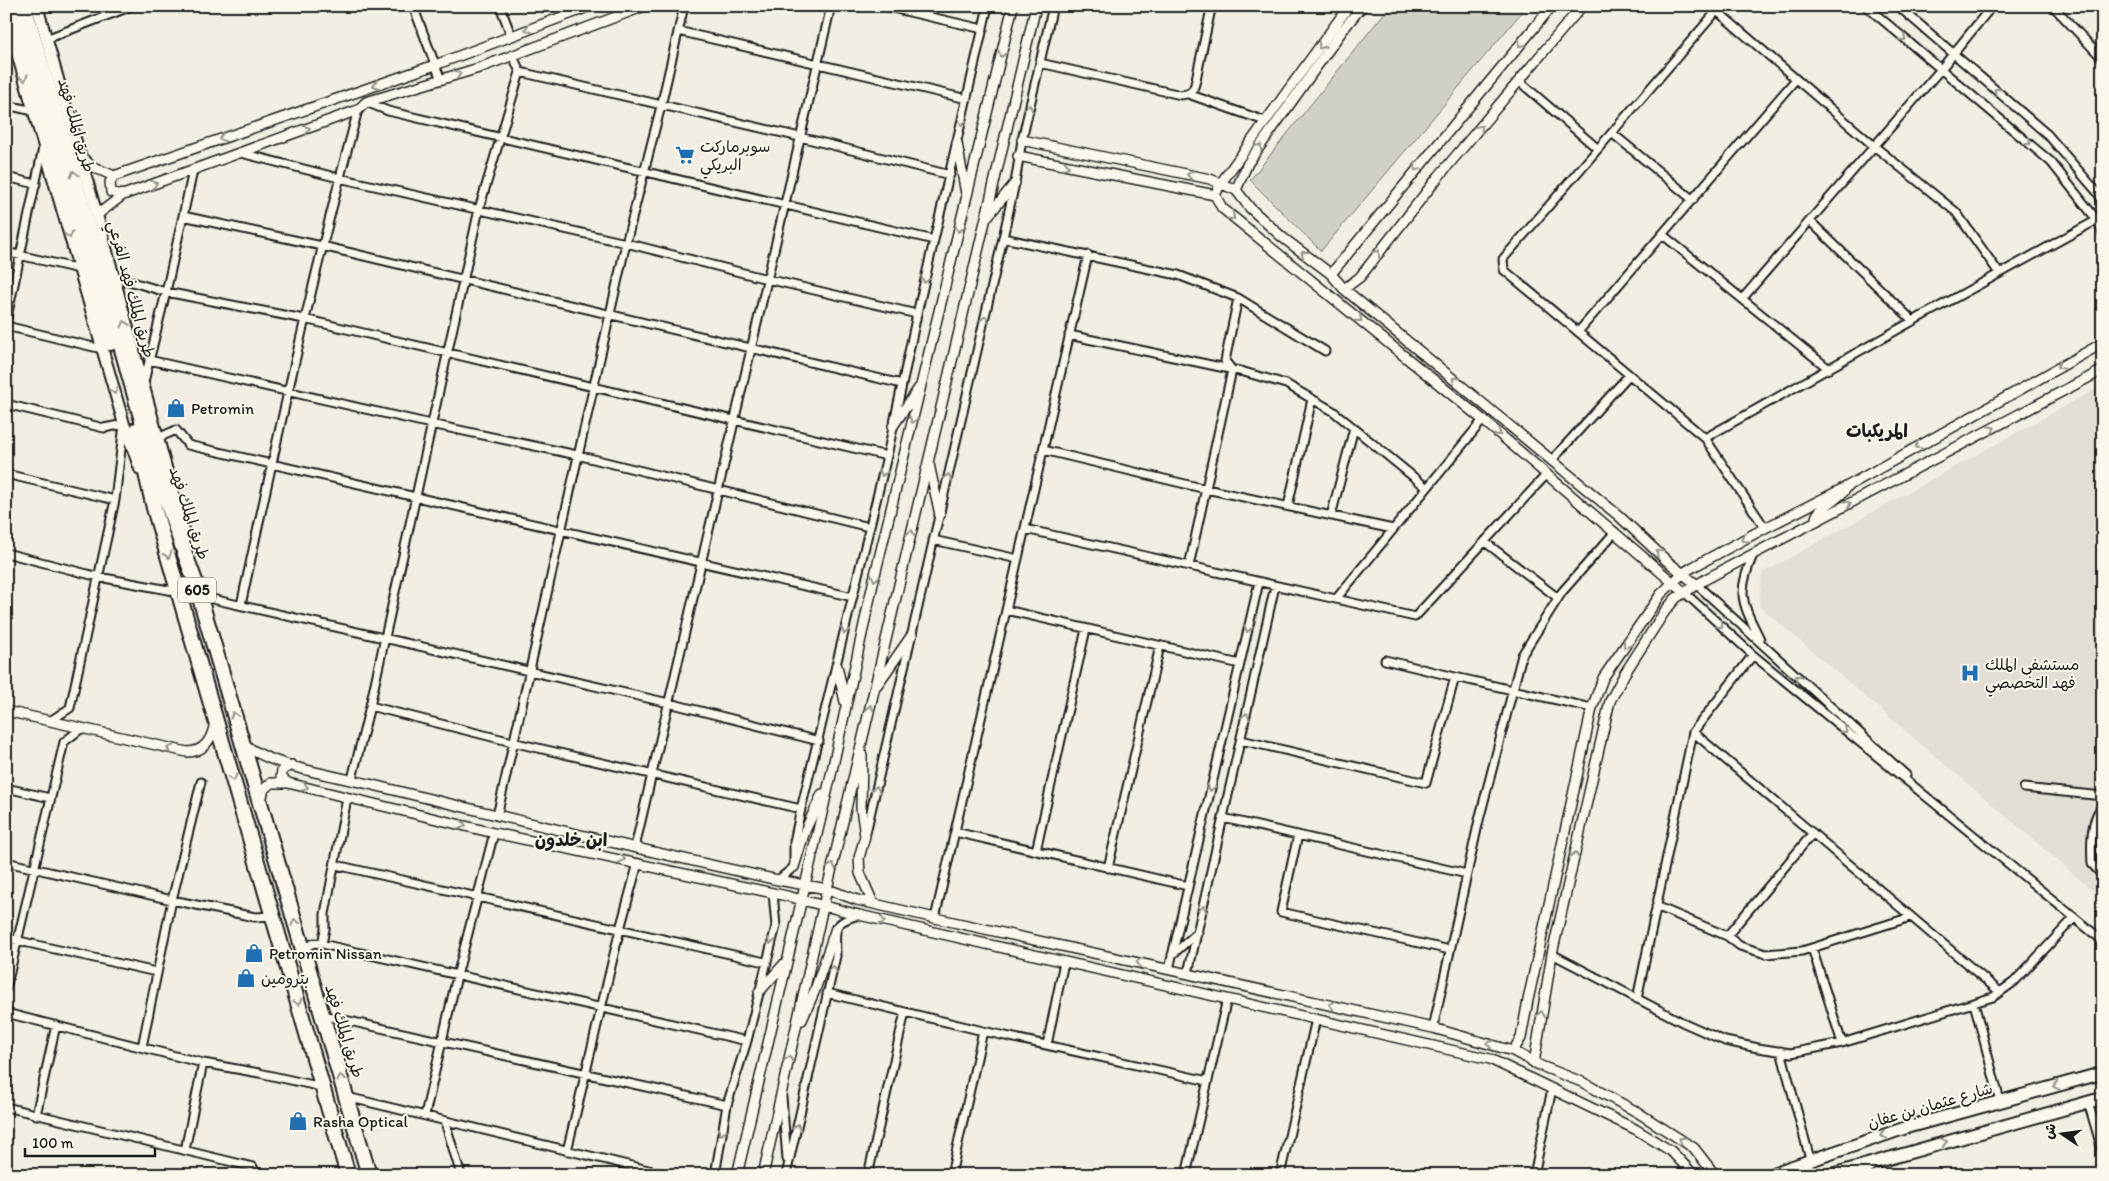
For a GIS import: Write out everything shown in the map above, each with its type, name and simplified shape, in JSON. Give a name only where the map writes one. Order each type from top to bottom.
[{"type":"highway","name":"طريق الملك فهد","points":[[14,6],[140,444],[154,508],[348,1175]]},
{"type":"highway","name":"طريق الملك فهد","points":[[24,6],[64,138],[124,357],[177,534],[195,581],[369,1175]]},
{"type":"main road","name":"طريق الملك فهد الفرعي","points":[[36,6],[97,215],[112,276],[182,524],[195,581]]},
{"type":"main road","points":[[6,14],[124,424],[154,508]]},
{"type":"main road","name":"شارع عثمان بن عفان","points":[[1768,1175],[1908,1127],[2103,1073]]},
{"type":"main road","points":[[1830,1175],[1874,1161],[2103,1098]]},
{"type":"street","points":[[46,39],[132,6]]},
{"type":"street","points":[[413,6],[441,80]]},
{"type":"street","points":[[500,6],[511,36]]},
{"type":"street","points":[[123,195],[111,192],[110,182],[114,176],[435,65],[591,6]]},
{"type":"street","points":[[97,215],[123,195],[358,110],[366,102],[513,56],[645,6]]},
{"type":"street","points":[[497,816],[577,455],[684,6]]},
{"type":"street","points":[[635,847],[831,6]]},
{"type":"street","points":[[883,6],[983,29]]},
{"type":"street","points":[[794,867],[794,842],[801,809],[887,456],[917,314],[988,6]]},
{"type":"street","points":[[737,1175],[831,775],[874,579],[1014,6]]},
{"type":"street","points":[[763,1175],[823,905],[1036,6]]},
{"type":"street","points":[[873,903],[860,873],[859,858],[940,515],[1015,183],[1018,156],[1054,6]]},
{"type":"street","points":[[1349,6],[1220,182],[1215,195],[1222,208],[1547,474],[1684,592],[1753,655],[2103,941]]},
{"type":"street","points":[[1236,190],[1248,163],[1362,6]]},
{"type":"street","points":[[1331,274],[1552,6]]},
{"type":"street","points":[[1344,289],[1360,277],[1432,184],[1582,6]]},
{"type":"street","points":[[1866,6],[2052,162],[2097,220],[2103,234]]},
{"type":"street","points":[[1898,6],[2048,135],[2098,192],[2103,201]]},
{"type":"street","points":[[1743,298],[1941,70],[1952,53],[1992,6]]},
{"type":"street","points":[[2053,6],[2103,59]]},
{"type":"street","points":[[1040,63],[1181,95],[1188,94],[1194,90],[1211,9]]},
{"type":"street","points":[[1764,528],[1705,438],[1504,270],[1503,259],[1719,9],[1874,146],[1956,212],[1999,273]]},
{"type":"street","points":[[678,31],[968,99]]},
{"type":"street","points":[[352,779],[370,706],[430,424],[479,209],[520,72],[513,56]]},
{"type":"street","points":[[520,72],[800,137],[950,175]]},
{"type":"street","points":[[1578,332],[1796,79]]},
{"type":"street","points":[[1519,81],[1598,149]]},
{"type":"street","points":[[1188,94],[1265,121]]},
{"type":"street","points":[[366,102],[388,111],[934,240]]},
{"type":"street","points":[[6,105],[34,111]]},
{"type":"street","points":[[241,605],[304,319],[358,110]]},
{"type":"street","points":[[1612,133],[1693,200]]},
{"type":"street","points":[[1022,140],[1220,182],[1236,190],[1250,208],[1282,237],[1331,274],[1344,289],[1552,460],[1697,584],[1814,693],[1882,751],[1936,806]]},
{"type":"street","points":[[957,143],[967,199]]},
{"type":"street","points":[[6,322],[22,256],[44,145]]},
{"type":"street","points":[[241,153],[339,178],[626,243],[917,314]]},
{"type":"street","points":[[80,155],[91,166],[114,176]]},
{"type":"street","points":[[1018,156],[1215,195]]},
{"type":"street","points":[[143,388],[193,170]]},
{"type":"street","points":[[6,177],[36,184]]},
{"type":"street","points":[[986,218],[1015,183]]},
{"type":"street","points":[[183,216],[322,246],[902,384]]},
{"type":"street","points":[[1705,438],[2097,220]]},
{"type":"street","points":[[1810,221],[1913,321]]},
{"type":"street","points":[[1663,235],[1829,369]]},
{"type":"street","points":[[1003,238],[1178,274],[1238,298],[1325,351]]},
{"type":"street","points":[[6,252],[79,269]]},
{"type":"street","points":[[935,918],[1088,255]]},
{"type":"street","points":[[112,276],[166,292],[304,319],[887,456]]},
{"type":"street","points":[[1232,370],[1225,362],[1238,298]]},
{"type":"street","points":[[6,326],[102,349]]},
{"type":"street","points":[[1069,335],[1232,370],[1286,384],[1333,411],[1427,488]]},
{"type":"street","points":[[1513,1051],[1521,1038],[1592,708],[1603,678],[1661,594],[1683,573],[1764,528],[1846,487],[2103,343]]},
{"type":"street","points":[[149,360],[430,424],[577,455],[869,527]]},
{"type":"street","points":[[1189,566],[1232,370]]},
{"type":"street","points":[[1534,1062],[1552,954],[1610,701],[1625,673],[1665,611],[1676,598],[1697,584],[2103,370]]},
{"type":"street","points":[[1552,460],[1629,375]]},
{"type":"street","points":[[893,426],[922,384]]},
{"type":"street","points":[[1288,506],[1312,399]]},
{"type":"street","points":[[6,404],[104,428],[124,424],[114,500],[70,708],[50,721]]},
{"type":"street","points":[[1336,599],[1482,420]]},
{"type":"street","points":[[1331,516],[1354,428]]},
{"type":"street","points":[[158,438],[176,430],[188,445],[853,597]]},
{"type":"street","points":[[1043,450],[1206,489],[1394,529]]},
{"type":"street","points":[[928,460],[940,515]]},
{"type":"street","points":[[6,474],[114,500]]},
{"type":"street","points":[[1025,529],[1415,617],[1547,474]]},
{"type":"street","points":[[1816,521],[1818,512],[1837,499],[1846,487]]},
{"type":"street","points":[[1433,1028],[1467,874],[1522,655],[1558,598],[1615,532]]},
{"type":"street","points":[[933,540],[1018,559]]},
{"type":"street","points":[[1485,542],[1558,598]]},
{"type":"street","points":[[6,553],[99,577],[179,592]]},
{"type":"street","points":[[1753,555],[1744,578],[1744,606],[1763,644]]},
{"type":"street","points":[[1169,969],[1259,582]]},
{"type":"street","points":[[1188,974],[1275,586]]},
{"type":"street","points":[[199,596],[669,703],[819,741]]},
{"type":"street","points":[[1006,610],[1240,664]]},
{"type":"street","points":[[1036,851],[1086,628]]},
{"type":"street","points":[[874,690],[912,634]]},
{"type":"street","points":[[1108,868],[1160,646]]},
{"type":"street","points":[[1637,999],[1693,732],[1753,655]]},
{"type":"street","points":[[1385,660],[1592,708]]},
{"type":"street","points":[[837,666],[846,706]]},
{"type":"street","points":[[1241,740],[1426,782],[1456,677]]},
{"type":"street","points":[[370,706],[651,776],[801,809]]},
{"type":"street","points":[[6,711],[186,752],[200,750],[210,739],[216,719]]},
{"type":"street","points":[[6,989],[64,742],[82,728]]},
{"type":"street","points":[[1693,732],[2000,992]]},
{"type":"street","points":[[863,736],[861,808],[865,836]]},
{"type":"street","points":[[242,743],[251,750],[293,765],[497,816],[778,880],[827,889],[873,903],[935,918],[1433,1028],[1513,1051],[1582,1082],[1677,1136],[1694,1148],[1714,1175]]},
{"type":"street","points":[[288,783],[281,777],[282,770],[293,765]]},
{"type":"street","points":[[778,880],[794,867],[805,831],[831,775]]},
{"type":"street","points":[[142,1047],[172,900],[201,782]]},
{"type":"street","points":[[262,811],[262,794],[267,785],[277,782],[288,783],[494,833],[773,893],[859,915],[1490,1059],[1635,1129],[1671,1151],[1694,1175]]},
{"type":"street","points":[[6,788],[50,798]]},
{"type":"street","points":[[2024,788],[2103,796]]},
{"type":"street","points":[[322,944],[325,914],[336,865],[347,798]]},
{"type":"street","points":[[2103,806],[2097,811],[2091,852],[2092,864],[2103,876]]},
{"type":"street","points":[[1223,818],[1467,874]]},
{"type":"street","points":[[955,832],[1188,886]]},
{"type":"street","points":[[425,1114],[476,897],[494,833]]},
{"type":"street","points":[[1727,936],[1813,833]]},
{"type":"street","points":[[1298,835],[1281,912],[1450,950]]},
{"type":"street","points":[[6,862],[255,917],[273,916]]},
{"type":"street","points":[[567,1151],[620,929],[638,863]]},
{"type":"street","points":[[336,865],[765,962]]},
{"type":"street","points":[[716,1175],[727,1105],[747,1041],[765,962],[776,926],[773,893]]},
{"type":"street","points":[[1656,906],[1727,936],[1740,946],[1766,954],[1802,951],[1911,917]]},
{"type":"street","points":[[793,1038],[815,990],[836,928],[843,920],[859,915]]},
{"type":"street","points":[[1552,954],[1682,1022],[1726,1041],[1791,1053],[1842,1043],[1993,997],[2014,982],[2074,918]]},
{"type":"street","points":[[786,1175],[836,956],[836,928]]},
{"type":"street","points":[[1172,955],[1198,931]]},
{"type":"street","points":[[6,938],[156,972]]},
{"type":"street","points":[[303,949],[314,943],[322,944],[747,1041]]},
{"type":"street","points":[[1812,948],[1842,1043]]},
{"type":"street","points":[[1047,1045],[1064,962]]},
{"type":"street","points":[[759,992],[786,963]]},
{"type":"street","points":[[827,993],[983,1031],[1208,1081]]},
{"type":"street","points":[[1186,1175],[1227,999]]},
{"type":"street","points":[[1974,1003],[2000,1101]]},
{"type":"street","points":[[6,1012],[203,1063],[323,1087]]},
{"type":"street","points":[[868,1175],[905,1012]]},
{"type":"street","points":[[322,1014],[586,1075],[727,1105]]},
{"type":"street","points":[[1280,1175],[1316,1020]]},
{"type":"street","points":[[36,1115],[56,1025]]},
{"type":"street","points":[[950,1175],[983,1031]]},
{"type":"street","points":[[1781,1051],[1810,1160]]},
{"type":"street","points":[[185,1150],[203,1063]]},
{"type":"street","points":[[1534,1175],[1552,1089]]},
{"type":"street","points":[[782,1092],[788,1166]]},
{"type":"street","points":[[347,1097],[425,1114],[445,1122],[669,1175]]},
{"type":"street","points":[[2088,1102],[2103,1153]]},
{"type":"street","points":[[6,1107],[253,1167],[256,1175]]},
{"type":"street","points":[[445,1122],[461,1175]]},
{"type":"street","points":[[1863,1175],[1874,1161]]},
{"type":"shaded area","points":[[1390,6],[1527,6],[1321,251],[1250,180]]},
{"type":"shaded area","name":"مستشفى الملك فهد التخصصي","points":[[2103,385],[2103,899],[1759,606],[1762,573]]},
{"type":"place","name":"سوبرماركت البريكي","points":[[685,155]]},
{"type":"place","name":"Petromin","points":[[176,408]]},
{"type":"place","name":"مستشفى الملك فهد التخصصي","points":[[1970,673]]},
{"type":"place","name":"Petromin Nissan","points":[[254,953]]},
{"type":"place","name":"بترومين","points":[[246,978]]},
{"type":"place","name":"Rasha Optical","points":[[298,1121]]},
{"type":"district","name":"المريكبات","points":[[1877,431]]},
{"type":"district","name":"ابن خلدون","points":[[571,840]]}]
